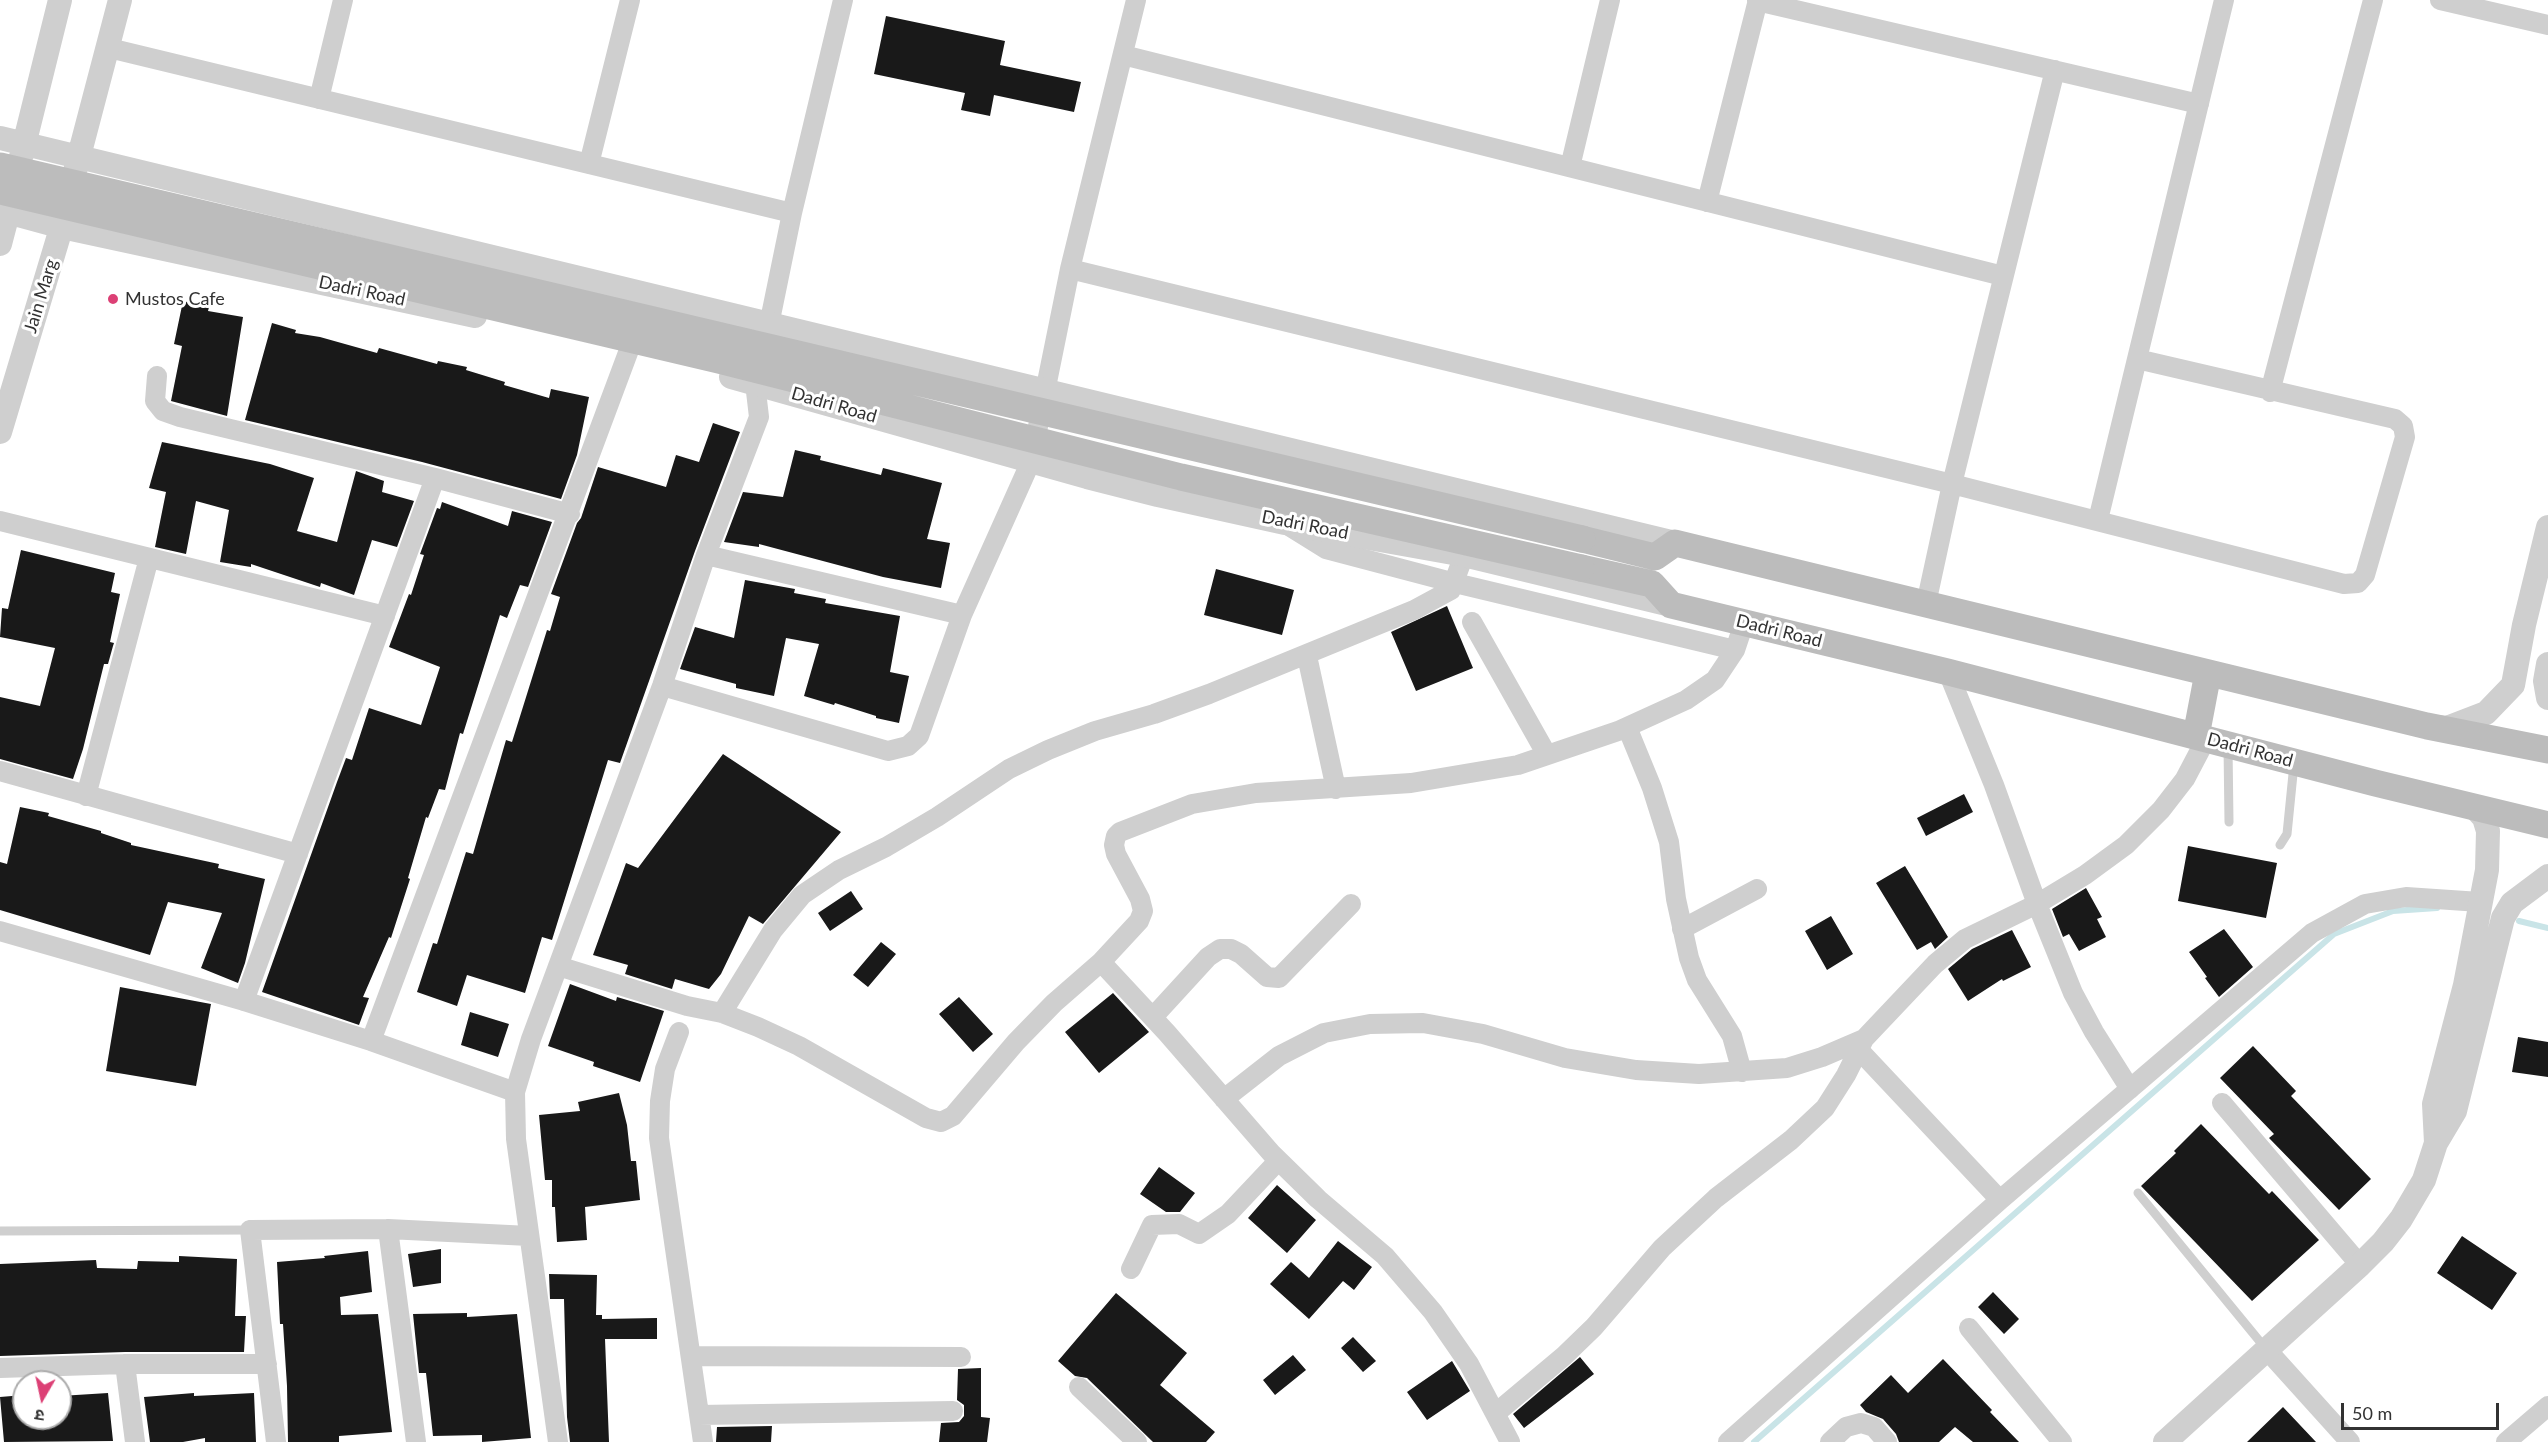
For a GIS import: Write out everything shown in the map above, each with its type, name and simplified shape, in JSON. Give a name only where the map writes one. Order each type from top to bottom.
[{"type":"main road","points":[[0,166],[1655,557],[1675,543],[2427,726],[2548,750]]},
{"type":"main road","points":[[3,205],[719,360],[1181,477],[1652,584],[1671,605]]},
{"type":"main road","name":"Dadri Road","points":[[1671,605],[1948,672],[2548,825]]},
{"type":"main road","points":[[2208,673],[2210,740]]},
{"type":"street","points":[[0,244],[3,205],[24,145],[60,0]]},
{"type":"street","name":"Jain Marg","points":[[0,432],[62,227],[120,0]]},
{"type":"street","points":[[319,99],[343,0]]},
{"type":"street","points":[[589,164],[630,0]]},
{"type":"street","points":[[768,326],[792,213],[843,0]]},
{"type":"street","points":[[662,686],[888,751],[908,746],[919,736],[962,615],[1031,461],[1070,269],[1136,0]]},
{"type":"street","points":[[1570,167],[1610,0]]},
{"type":"street","points":[[1707,202],[1757,0],[2199,104]]},
{"type":"street","points":[[2098,520],[2224,0]]},
{"type":"street","points":[[2270,392],[2373,0]]},
{"type":"street","points":[[2440,0],[2548,25]]},
{"type":"street","points":[[109,48],[792,213]]},
{"type":"street","points":[[1123,55],[2003,276]]},
{"type":"street","points":[[1926,604],[1952,484],[2055,70]]},
{"type":"street","points":[[0,138],[263,204],[1675,543]]},
{"type":"street","points":[[244,265],[263,204]]},
{"type":"street","name":"Dadri Road","points":[[3,205],[62,227],[629,350],[1137,490],[1285,523],[1464,555],[1671,605]]},
{"type":"street","points":[[1070,269],[2098,520],[2344,584],[2358,582],[2366,574],[2405,436],[2403,426],[2395,419],[2270,392],[2137,359]]},
{"type":"street","points":[[371,1041],[570,514],[629,350]]},
{"type":"street","points":[[157,376],[155,401],[164,411],[180,417],[435,478],[570,514]]},
{"type":"street","points":[[558,1442],[516,1139],[515,1092],[531,1039],[662,686],[706,555],[759,417],[755,383]]},
{"type":"street","points":[[1217,507],[1228,435]]},
{"type":"street","points":[[244,1001],[435,478]]},
{"type":"street","points":[[0,521],[385,616]]},
{"type":"street","points":[[1285,523],[1326,549],[1455,584],[1735,650]]},
{"type":"street","points":[[2427,726],[2446,728],[2486,713],[2513,685],[2524,625],[2548,527]]},
{"type":"street","points":[[706,555],[962,615]]},
{"type":"street","points":[[722,1013],[772,930],[802,895],[839,870],[886,847],[937,817],[1010,768],[1048,750],[1095,731],[1154,714],[1307,656],[1445,595],[1455,584],[1464,555]]},
{"type":"street","points":[[86,795],[149,558]]},
{"type":"street","points":[[1472,622],[1547,755]]},
{"type":"street","points":[[558,966],[687,1006],[722,1013],[758,1027],[799,1046],[926,1118],[941,1122],[953,1116],[1016,1042],[1054,1003],[1101,962],[1139,921],[1143,911],[1140,899],[1116,854],[1114,845],[1116,836],[1120,832],[1192,804],[1256,793],[1411,783],[1518,765],[1627,727],[1686,700],[1715,680],[1735,650],[1744,623]]},
{"type":"street","points":[[1307,656],[1336,789]]},
{"type":"street","points":[[2548,664],[2545,681],[2548,698]]},
{"type":"street","points":[[1948,672],[1994,785],[2037,904],[2073,993],[2094,1032],[2130,1089]]},
{"type":"street","points":[[1627,727],[1652,788],[1669,842],[1682,929],[1689,958],[1697,980],[1732,1036],[1742,1072]]},
{"type":"street","points":[[1101,962],[1153,1017],[1278,1161],[1318,1199],[1385,1256],[1433,1312],[1469,1364],[1500,1432],[1564,1356],[1593,1328],[1662,1248],[1716,1198],[1791,1140],[1825,1108],[1862,1044],[1935,964],[1965,939],[2037,904],[2085,875],[2126,845],[2161,810],[2210,740]]},
{"type":"street","points":[[0,771],[298,854]]},
{"type":"street","points":[[2436,1143],[2434,1104],[2464,985],[2487,870],[2488,831],[2484,818],[2473,806]]},
{"type":"street","points":[[2165,1442],[2384,1242],[2414,1200],[2424,1180],[2436,1143],[2456,1111],[2503,918],[2512,903],[2548,876]]},
{"type":"street","points":[[1682,929],[1757,889]]},
{"type":"street","points":[[1728,1442],[2000,1200],[2312,933],[2365,904],[2406,897],[2480,902]]},
{"type":"street","points":[[1153,1017],[1208,957],[1220,949],[1231,949],[1241,954],[1267,977],[1279,978],[1351,904]]},
{"type":"street","points":[[0,931],[244,1001],[371,1041],[515,1092]]},
{"type":"street","points":[[1224,1099],[1279,1056],[1324,1034],[1370,1024],[1433,1025],[1483,1034],[1565,1058],[1636,1070],[1699,1074],[1787,1068],[1862,1044]]},
{"type":"street","points":[[679,1032],[665,1069],[660,1101],[659,1138],[703,1442]]},
{"type":"street","points":[[1862,1044],[2000,1200]]},
{"type":"street","points":[[2223,1102],[2360,1265]]},
{"type":"street","points":[[1131,1269],[1152,1226],[1179,1224],[1199,1234],[1228,1214],[1278,1161]]},
{"type":"street","points":[[276,1442],[250,1230],[388,1229],[529,1236]]},
{"type":"street","points":[[388,1229],[416,1442]]},
{"type":"street","points":[[1969,1328],[2062,1442]]},
{"type":"street","points":[[2267,1350],[2350,1442]]},
{"type":"street","points":[[692,1356],[961,1358]]},
{"type":"street","points":[[0,1368],[125,1364],[267,1364]]},
{"type":"street","points":[[125,1364],[135,1442]]},
{"type":"street","points":[[1079,1388],[1137,1442]]},
{"type":"street","points":[[2506,1442],[2548,1406]]},
{"type":"street","points":[[699,1415],[953,1411]]},
{"type":"street","points":[[1830,1442],[1846,1427],[1861,1423],[1874,1427],[1887,1442]]},
{"type":"lane","points":[[2210,740],[2229,822]]},
{"type":"lane","points":[[2280,845],[2287,834],[2294,762]]},
{"type":"lane","points":[[2138,1193],[2267,1350]]},
{"type":"lane","points":[[0,1231],[250,1230]]},
{"type":"building","points":[[886,16],[1005,41],[1000,65],[1081,82],[1074,112],[994,95],[990,116],[961,110],[965,93],[874,74]]},
{"type":"building","points":[[183,301],[209,307],[208,311],[243,317],[227,416],[171,401],[182,346],[174,344]]},
{"type":"building","points":[[272,323],[296,330],[295,333],[320,337],[377,353],[379,348],[437,364],[438,361],[467,367],[466,370],[505,382],[504,385],[549,398],[551,389],[589,397],[577,455],[561,499],[422,462],[245,420]]},
{"type":"building","points":[[713,423],[740,432],[620,763],[608,760],[552,940],[542,937],[525,993],[467,975],[457,1006],[417,992],[433,943],[437,944],[466,852],[473,854],[506,740],[512,742],[547,630],[550,631],[560,597],[551,594],[598,467],[666,487],[676,455],[699,462]]},
{"type":"building","points":[[162,442],[270,464],[314,478],[297,531],[337,542],[356,471],[384,481],[382,492],[414,501],[397,547],[372,540],[354,595],[321,583],[320,587],[251,564],[251,567],[220,562],[229,510],[196,501],[186,554],[155,547],[166,492],[149,488]]},
{"type":"building","points":[[795,450],[821,456],[820,460],[881,475],[883,468],[942,483],[927,539],[950,543],[941,588],[883,577],[759,544],[759,547],[724,542],[743,492],[783,497]]},
{"type":"building","points":[[442,502],[508,526],[512,511],[552,522],[528,587],[520,585],[507,618],[500,615],[463,734],[460,733],[445,790],[439,789],[428,818],[426,817],[408,878],[410,879],[391,938],[389,937],[363,997],[369,998],[359,1025],[262,992],[346,758],[352,760],[369,708],[421,725],[440,667],[389,647],[409,594],[411,595],[424,555],[420,554],[437,508],[440,509]]},
{"type":"building","points":[[21,550],[115,573],[111,592],[120,594],[110,642],[114,643],[108,664],[104,664],[83,749],[73,779],[0,759],[0,697],[40,706],[55,648],[0,637],[2,608],[8,609]]},
{"type":"building","points":[[1216,569],[1294,590],[1282,635],[1204,615]]},
{"type":"building","points":[[745,580],[795,589],[794,593],[826,599],[825,603],[900,616],[890,672],[909,676],[899,723],[804,696],[819,644],[786,638],[774,696],[736,688],[736,684],[680,669],[695,627],[734,638]]},
{"type":"building","points":[[1447,606],[1473,668],[1416,691],[1391,632]]},
{"type":"building","points":[[723,754],[841,832],[763,924],[749,916],[721,974],[709,989],[675,979],[672,989],[625,974],[628,965],[593,955],[626,863],[638,868]]},
{"type":"building","points":[[1964,794],[1973,812],[1926,836],[1917,818]]},
{"type":"building","points":[[20,807],[49,813],[48,816],[101,831],[101,833],[131,843],[131,845],[219,864],[218,868],[265,879],[238,983],[201,968],[222,913],[168,902],[150,955],[0,910],[0,862],[7,864]]},
{"type":"building","points":[[2188,846],[2277,863],[2266,918],[2178,901]]},
{"type":"building","points":[[1905,866],[1948,937],[1935,949],[1931,942],[1917,950],[1876,883]]},
{"type":"building","points":[[2086,888],[2102,917],[2097,919],[2106,937],[2079,951],[2069,934],[2063,937],[2052,909]]},
{"type":"building","points":[[851,891],[863,909],[830,931],[818,913]]},
{"type":"building","points":[[1831,916],[1853,954],[1827,970],[1805,931]]},
{"type":"building","points":[[2224,929],[2253,967],[2219,997],[2189,952]]},
{"type":"building","points":[[2012,930],[2031,967],[2003,981],[2002,979],[1968,1001],[1948,969],[1972,949]]},
{"type":"building","points":[[881,942],[896,954],[868,987],[853,975]]},
{"type":"building","points":[[570,984],[616,1001],[617,997],[664,1011],[640,1082],[593,1066],[594,1062],[548,1046]]},
{"type":"building","points":[[120,987],[211,1004],[196,1086],[106,1071]]},
{"type":"building","points":[[1113,993],[1149,1032],[1099,1073],[1065,1032]]},
{"type":"building","points":[[959,997],[993,1034],[973,1052],[939,1014]]},
{"type":"building","points":[[470,1012],[509,1024],[498,1057],[461,1045]]},
{"type":"building","points":[[2518,1037],[2548,1042],[2548,1077],[2512,1072]]},
{"type":"building","points":[[2253,1046],[2296,1091],[2291,1096],[2371,1179],[2339,1210],[2269,1138],[2274,1134],[2220,1078]]},
{"type":"building","points":[[619,1093],[627,1125],[631,1161],[636,1161],[640,1200],[585,1207],[587,1240],[557,1242],[555,1207],[552,1207],[552,1180],[545,1180],[539,1115],[580,1111],[578,1102]]},
{"type":"building","points":[[2201,1124],[2269,1194],[2272,1191],[2319,1240],[2252,1301],[2141,1186],[2176,1153],[2174,1151]]},
{"type":"building","points":[[1159,1167],[1195,1193],[1180,1212],[1166,1212],[1140,1194]]},
{"type":"building","points":[[1277,1185],[1316,1220],[1287,1253],[1248,1218]]},
{"type":"building","points":[[2462,1236],[2517,1273],[2492,1310],[2437,1273]]},
{"type":"building","points":[[1338,1241],[1372,1267],[1354,1290],[1343,1281],[1309,1319],[1270,1284],[1291,1262],[1309,1278]]},
{"type":"building","points":[[441,1249],[441,1283],[413,1287],[408,1254]]},
{"type":"building","points":[[368,1251],[372,1292],[340,1297],[341,1315],[378,1314],[392,1432],[339,1436],[339,1442],[288,1442],[287,1386],[283,1324],[280,1324],[277,1262]]},
{"type":"building","points":[[179,1256],[237,1259],[235,1316],[246,1316],[244,1352],[125,1352],[0,1356],[0,1264],[96,1260],[97,1268],[137,1269],[138,1261],[179,1262]]},
{"type":"building","points":[[549,1274],[597,1275],[596,1315],[602,1315],[602,1319],[657,1318],[657,1339],[605,1339],[609,1442],[570,1442],[567,1417],[564,1299],[550,1299]]},
{"type":"building","points":[[1993,1292],[2019,1319],[2004,1334],[1978,1307]]},
{"type":"building","points":[[1116,1293],[1187,1353],[1160,1385],[1215,1432],[1206,1442],[1153,1442],[1087,1378],[1075,1376],[1058,1361]]},
{"type":"building","points":[[467,1313],[467,1317],[517,1314],[531,1438],[482,1442],[482,1435],[433,1436],[426,1373],[419,1373],[413,1314]]},
{"type":"building","points":[[1353,1337],[1376,1361],[1363,1372],[1341,1348]]},
{"type":"building","points":[[1293,1355],[1306,1370],[1275,1395],[1263,1380]]},
{"type":"building","points":[[1580,1357],[1594,1374],[1524,1428],[1513,1414]]},
{"type":"building","points":[[1943,1359],[2019,1442],[1973,1442],[1955,1427],[1939,1442],[1899,1442],[1896,1434],[1883,1419],[1866,1412],[1860,1405],[1891,1375],[1908,1393]]},
{"type":"building","points":[[1452,1361],[1470,1391],[1427,1420],[1407,1392]]},
{"type":"building","points":[[981,1368],[981,1417],[990,1418],[987,1442],[939,1442],[941,1423],[959,1422],[964,1416],[964,1405],[957,1400],[958,1369]]},
{"type":"building","points":[[108,1393],[113,1441],[4,1442],[0,1397],[12,1396],[12,1430],[72,1430],[72,1395]]},
{"type":"building","points":[[194,1393],[194,1396],[254,1393],[256,1442],[205,1442],[205,1438],[183,1442],[150,1442],[144,1397]]},
{"type":"building","points":[[2283,1407],[2316,1442],[2247,1442]]},
{"type":"building","points":[[772,1426],[771,1442],[716,1442],[717,1427]]},
{"type":"waterway","points":[[1754,1442],[2334,934],[2393,911],[2437,908]]},
{"type":"waterway","points":[[2519,921],[2548,928]]},
{"type":"place","name":"Mustos Cafe","points":[[113,299]]}]
